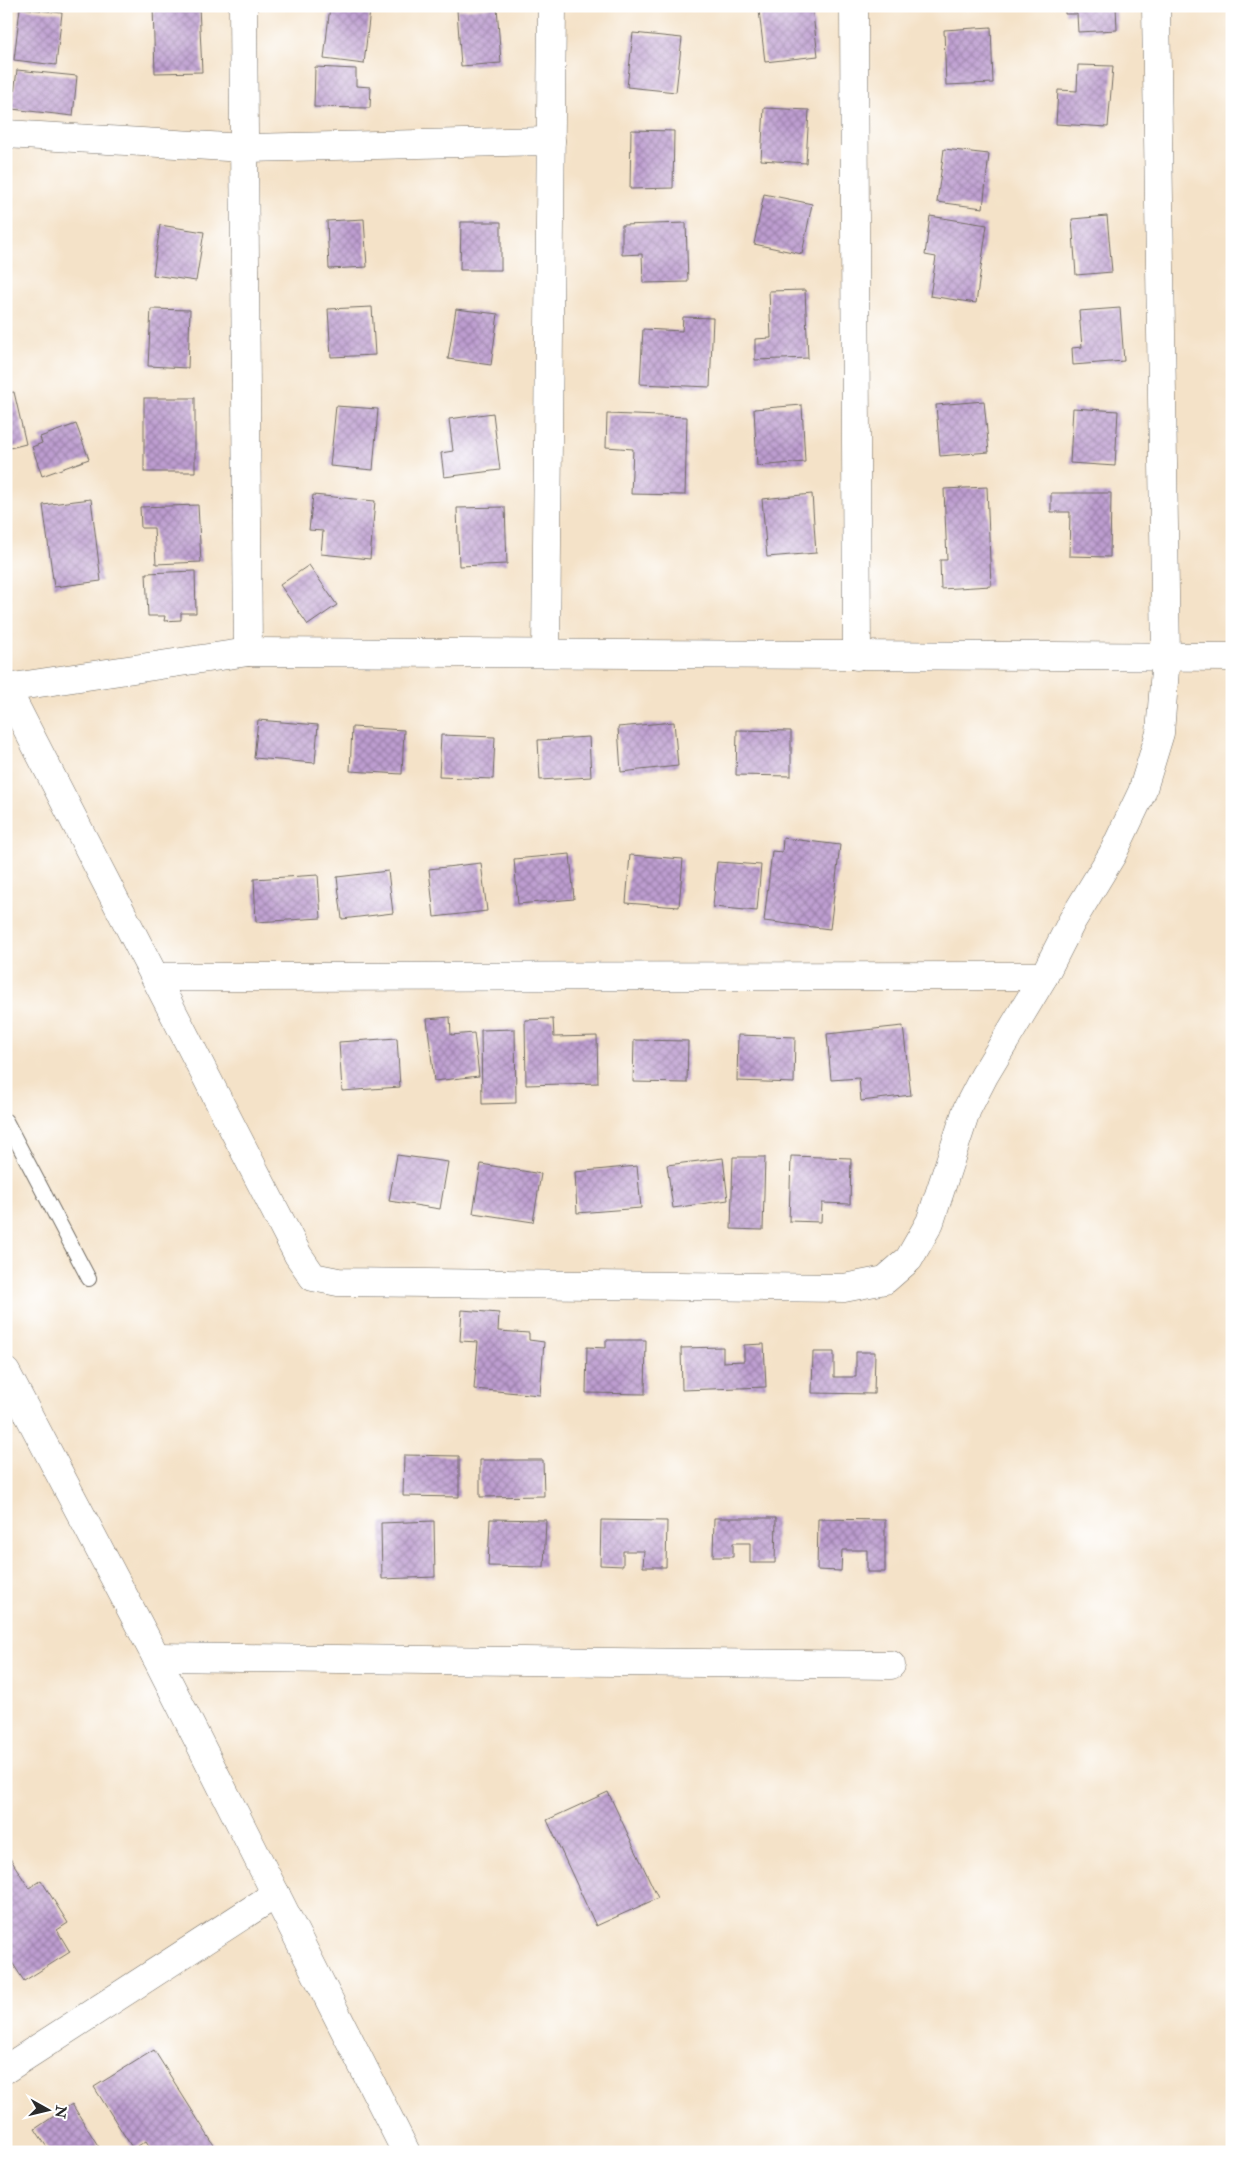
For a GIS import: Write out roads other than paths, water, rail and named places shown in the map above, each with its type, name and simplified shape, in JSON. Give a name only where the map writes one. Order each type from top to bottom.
[{"type":"street","points":[[243,6],[248,652]]},
{"type":"street","points":[[546,653],[552,6]]},
{"type":"street","points":[[854,6],[857,656]]},
{"type":"street","points":[[1156,6],[1166,657],[1160,734],[1142,792],[1112,855],[1072,921],[1044,976],[984,1076],[967,1109],[930,1222],[909,1258],[885,1280],[844,1288],[338,1282],[313,1277],[298,1255],[6,688],[248,652],[857,656],[1166,657],[1232,657]]},
{"type":"street","points":[[6,134],[244,148],[551,141]]},
{"type":"street","points":[[156,978],[1044,976]]},
{"type":"street","points":[[6,1372],[156,1657],[406,2152]]},
{"type":"street","points":[[156,1657],[891,1664]]},
{"type":"street","points":[[6,2069],[276,1894]]},
{"type":"lane","points":[[6,1121],[89,1279]]}]
